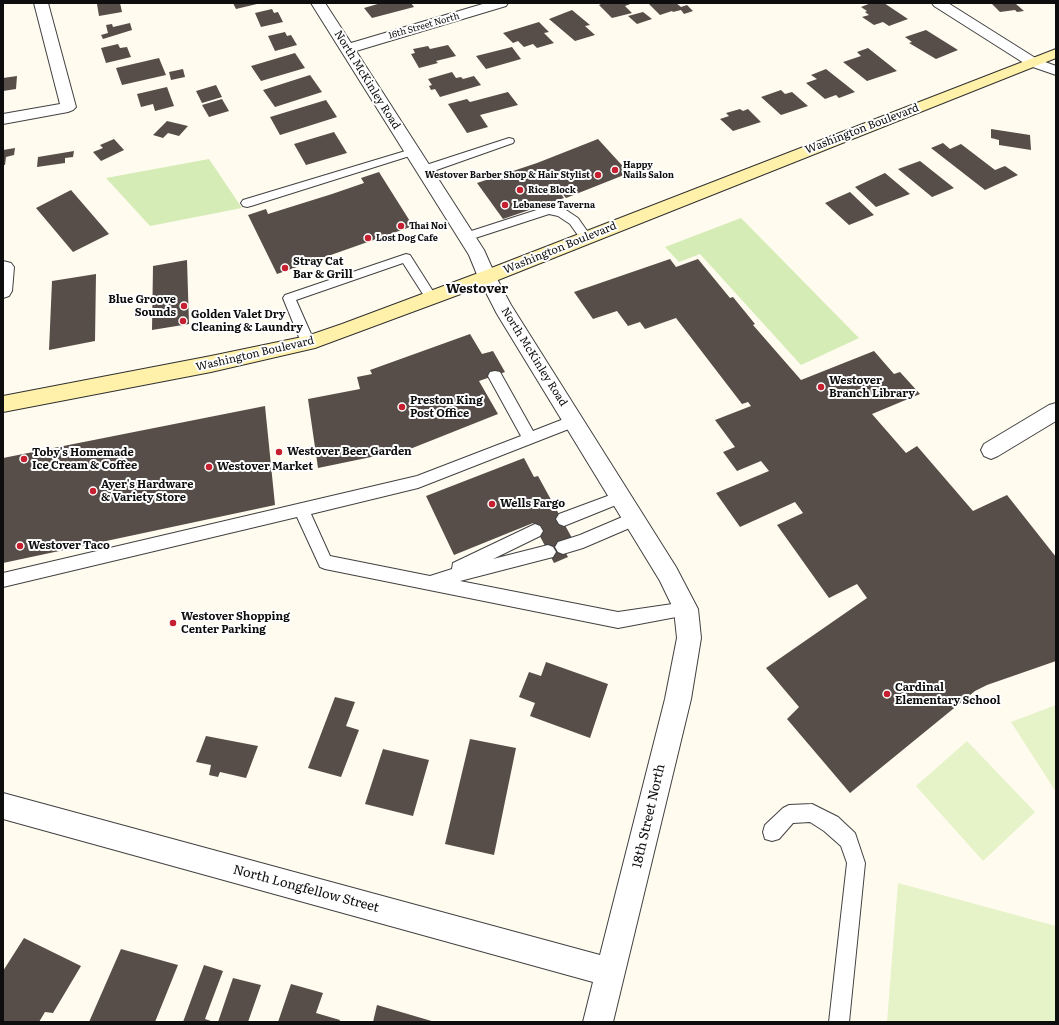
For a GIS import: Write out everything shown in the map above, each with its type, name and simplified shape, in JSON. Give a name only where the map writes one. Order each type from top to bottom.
[{"type":"main road","name":"Washington Boulevard","points":[[3,404],[308,343],[487,277],[1056,53]]},
{"type":"street","points":[[3,119],[68,107],[41,3]]},
{"type":"street","name":"North McKinley Road","points":[[318,3],[478,254],[487,277],[504,309],[668,574],[686,609]]},
{"type":"street","name":"16th Street North","points":[[347,49],[501,3]]},
{"type":"street","points":[[940,3],[1032,62],[1056,71]]},
{"type":"street","points":[[3,291],[5,267]]},
{"type":"street","points":[[991,450],[1056,411]]},
{"type":"street","name":"18th Street North","points":[[598,1022],[678,699],[689,638],[686,609]]},
{"type":"street","name":"North Longfellow Street","points":[[3,806],[610,972]]},
{"type":"lane","points":[[424,170],[509,141]]},
{"type":"lane","points":[[247,203],[412,152]]},
{"type":"lane","points":[[466,237],[549,210],[562,213],[574,221],[586,238]]},
{"type":"lane","points":[[308,343],[289,298],[406,258],[432,298]]},
{"type":"lane","points":[[495,376],[530,438]]},
{"type":"lane","points":[[3,580],[302,511],[418,482],[574,421]]},
{"type":"lane","points":[[564,519],[621,497]]},
{"type":"lane","points":[[302,511],[325,562],[618,620],[686,609]]},
{"type":"lane","points":[[563,547],[583,541],[634,519]]},
{"type":"lane","points":[[430,582],[535,531]]},
{"type":"lane","points":[[430,582],[548,552]]},
{"type":"lane","points":[[772,832],[789,814],[812,813],[831,824],[848,840],[856,863],[839,1022]]},
{"type":"green space","points":[[209,159],[242,208],[150,226],[106,178]]},
{"type":"green space","points":[[741,218],[859,338],[801,365],[700,254],[679,262],[665,247]]},
{"type":"green space","points":[[1056,705],[1056,792],[1011,722]]},
{"type":"green space","points":[[967,741],[1035,812],[983,861],[916,786]]},
{"type":"green space","points":[[898,883],[1056,926],[1056,1022],[887,1022]]},
{"type":"building","points":[[120,3],[122,12],[99,16],[97,4]]},
{"type":"building","points":[[233,3],[257,3],[257,4],[236,9]]},
{"type":"building","points":[[381,3],[411,3],[414,7],[372,18],[364,8]]},
{"type":"building","points":[[600,3],[633,3],[625,6],[632,13],[612,18],[599,5],[601,4]]},
{"type":"building","points":[[648,3],[676,3],[681,7],[687,5],[693,11],[684,14],[681,10],[672,11],[660,15]]},
{"type":"building","points":[[871,3],[884,3],[908,19],[889,26],[883,22],[874,25],[862,17],[869,15],[865,12],[867,11],[861,7]]},
{"type":"building","points":[[991,3],[1020,3],[1016,4],[1024,11],[1017,12],[1015,10],[1000,12]]},
{"type":"building","points":[[272,9],[274,13],[278,12],[283,22],[261,27],[255,13]]},
{"type":"building","points":[[572,10],[590,25],[585,26],[595,35],[575,41],[549,19]]},
{"type":"building","points":[[643,12],[652,19],[637,24],[628,16]]},
{"type":"building","points":[[539,22],[549,32],[544,33],[554,43],[537,48],[533,44],[524,47],[518,41],[513,43],[503,33]]},
{"type":"building","points":[[130,23],[132,30],[103,39],[101,35],[108,33],[106,25],[112,24],[113,27]]},
{"type":"building","points":[[926,30],[958,50],[936,59],[909,43],[912,42],[905,37]]},
{"type":"building","points":[[285,32],[287,36],[291,35],[297,45],[275,51],[268,36]]},
{"type":"building","points":[[118,44],[120,48],[127,47],[131,57],[106,63],[101,48]]},
{"type":"building","points":[[448,45],[456,56],[436,61],[438,63],[419,68],[411,54],[415,53],[413,49],[428,46],[430,49]]},
{"type":"building","points":[[512,47],[521,59],[486,69],[476,56]]},
{"type":"building","points":[[868,48],[897,71],[867,81],[843,62],[861,56],[857,52]]},
{"type":"building","points":[[295,53],[305,68],[261,81],[251,66]]},
{"type":"building","points":[[159,58],[166,75],[122,85],[116,68]]},
{"type":"building","points":[[183,69],[185,77],[171,80],[169,72]]},
{"type":"building","points":[[826,69],[855,92],[839,98],[836,95],[825,99],[806,83],[817,79],[811,75]]},
{"type":"building","points":[[452,72],[456,78],[461,77],[463,79],[474,76],[481,85],[440,97],[435,89],[431,90],[429,86],[432,85],[428,79]]},
{"type":"building","points":[[310,75],[322,92],[275,107],[263,90]]},
{"type":"building","points":[[17,76],[16,89],[3,91],[3,78]]},
{"type":"building","points":[[216,85],[222,97],[202,103],[196,91]]},
{"type":"building","points":[[167,87],[174,106],[155,111],[153,104],[141,107],[137,94]]},
{"type":"building","points":[[781,90],[785,94],[792,92],[808,106],[781,115],[761,97]]},
{"type":"building","points":[[508,92],[518,105],[480,115],[488,127],[467,133],[448,104],[467,99],[470,102]]},
{"type":"building","points":[[222,99],[229,111],[209,117],[202,105]]},
{"type":"building","points":[[326,100],[337,117],[280,135],[270,117]]},
{"type":"building","points":[[740,109],[743,111],[748,109],[761,122],[733,131],[720,119],[729,116],[726,113]]},
{"type":"building","points":[[167,121],[188,126],[179,136],[168,133],[163,138],[153,135]]},
{"type":"building","points":[[991,129],[1030,135],[1031,150],[999,145],[999,140],[991,138]]},
{"type":"building","points":[[334,132],[347,153],[306,165],[294,144]]},
{"type":"building","points":[[114,139],[124,150],[101,161],[93,152],[103,148],[100,145]]},
{"type":"building","points":[[598,139],[629,173],[566,198],[551,181],[564,198],[503,219],[477,183],[537,163]]},
{"type":"building","points":[[943,143],[950,149],[961,144],[995,170],[1005,166],[1018,175],[985,190],[931,148]]},
{"type":"building","points":[[15,148],[14,155],[6,157],[5,165],[3,165],[3,150]]},
{"type":"building","points":[[74,151],[73,157],[65,158],[65,163],[37,167],[38,157]]},
{"type":"building","points":[[920,161],[954,188],[932,197],[898,169]]},
{"type":"building","points":[[379,172],[413,226],[277,274],[248,215],[266,209],[268,214],[332,194],[364,183],[361,178]]},
{"type":"building","points":[[885,173],[910,194],[876,207],[855,187]]},
{"type":"building","points":[[71,190],[109,234],[73,252],[36,208]]},
{"type":"building","points":[[850,192],[874,215],[849,225],[825,203]]},
{"type":"building","points":[[670,259],[676,267],[698,259],[730,298],[733,297],[755,324],[753,325],[801,380],[874,351],[894,374],[900,372],[920,394],[872,414],[906,453],[917,446],[973,511],[1007,495],[1056,557],[1056,661],[987,685],[975,691],[850,793],[787,719],[799,707],[766,668],[867,598],[857,584],[829,598],[777,525],[803,513],[795,502],[740,527],[716,493],[769,471],[761,461],[737,471],[723,452],[735,447],[715,420],[751,406],[748,402],[742,404],[676,318],[645,329],[640,322],[628,326],[617,311],[593,319],[574,292]]},
{"type":"building","points":[[187,260],[189,324],[152,330],[153,266]]},
{"type":"building","points":[[96,274],[95,341],[49,350],[52,281]]},
{"type":"building","name":"Preston King Post Office","points":[[470,334],[482,354],[493,351],[505,372],[479,381],[498,414],[410,449],[318,468],[308,399],[360,389],[357,377],[372,374],[370,370]]},
{"type":"building","points":[[265,406],[275,505],[3,563],[3,458]]},
{"type":"building","name":"Wells Fargo","points":[[524,458],[534,477],[538,476],[572,538],[561,544],[568,557],[554,563],[533,523],[454,555],[426,496]]},
{"type":"building","points":[[546,662],[608,684],[590,738],[530,716],[535,703],[519,697],[529,672],[541,676]]},
{"type":"building","points":[[335,697],[355,702],[346,726],[359,730],[341,777],[308,768]]},
{"type":"building","points":[[206,736],[258,746],[246,778],[220,772],[218,777],[209,775],[211,765],[196,762]]},
{"type":"building","points":[[470,739],[516,748],[494,855],[445,844]]},
{"type":"building","points":[[383,749],[429,760],[413,816],[365,804]]},
{"type":"building","points":[[24,938],[81,966],[53,1013],[45,1012],[39,1022],[3,1022],[3,971]]},
{"type":"building","points":[[121,949],[178,965],[155,1022],[89,1022]]},
{"type":"building","points":[[204,965],[223,971],[205,1019],[214,1022],[183,1022]]},
{"type":"building","points":[[233,978],[261,985],[248,1022],[218,1022]]},
{"type":"building","points":[[291,984],[323,993],[316,1013],[340,1020],[339,1022],[278,1022]]},
{"type":"building","points":[[377,1005],[435,1022],[373,1022]]},
{"type":"place","name":"Happy Nails Salon","points":[[615,170]]},
{"type":"place","name":"Westover Barber Shop & Hair Stylist","points":[[598,175]]},
{"type":"place","name":"Rice Block","points":[[520,190]]},
{"type":"place","name":"Lebanese Taverna","points":[[505,205]]},
{"type":"place","name":"Thai Noi","points":[[401,226]]},
{"type":"place","name":"Lost Dog Cafe","points":[[368,238]]},
{"type":"place","name":"Stray Cat Bar & Grill","points":[[285,268]]},
{"type":"place","name":"Blue Groove Sounds","points":[[184,306]]},
{"type":"place","name":"Golden Valet Dry Cleaning & Laundry","points":[[183,321]]},
{"type":"place","name":"Westover Branch Library","points":[[821,387]]},
{"type":"place","name":"Preston King Post Office","points":[[402,407]]},
{"type":"place","name":"Westover Beer Garden","points":[[279,452]]},
{"type":"place","name":"Toby's Homemade Ice Cream & Coffee","points":[[24,459]]},
{"type":"place","name":"Westover Market","points":[[209,467]]},
{"type":"place","name":"Ayer's Hardware & Variety Store","points":[[93,491]]},
{"type":"place","name":"Wells Fargo","points":[[492,504]]},
{"type":"place","name":"Westover Taco","points":[[20,546]]},
{"type":"place","name":"Westover Shopping Center Parking","points":[[173,623]]},
{"type":"place","name":"Cardinal Elementary School","points":[[887,694]]},
{"type":"district","name":"Westover","points":[[477,289]]}]
